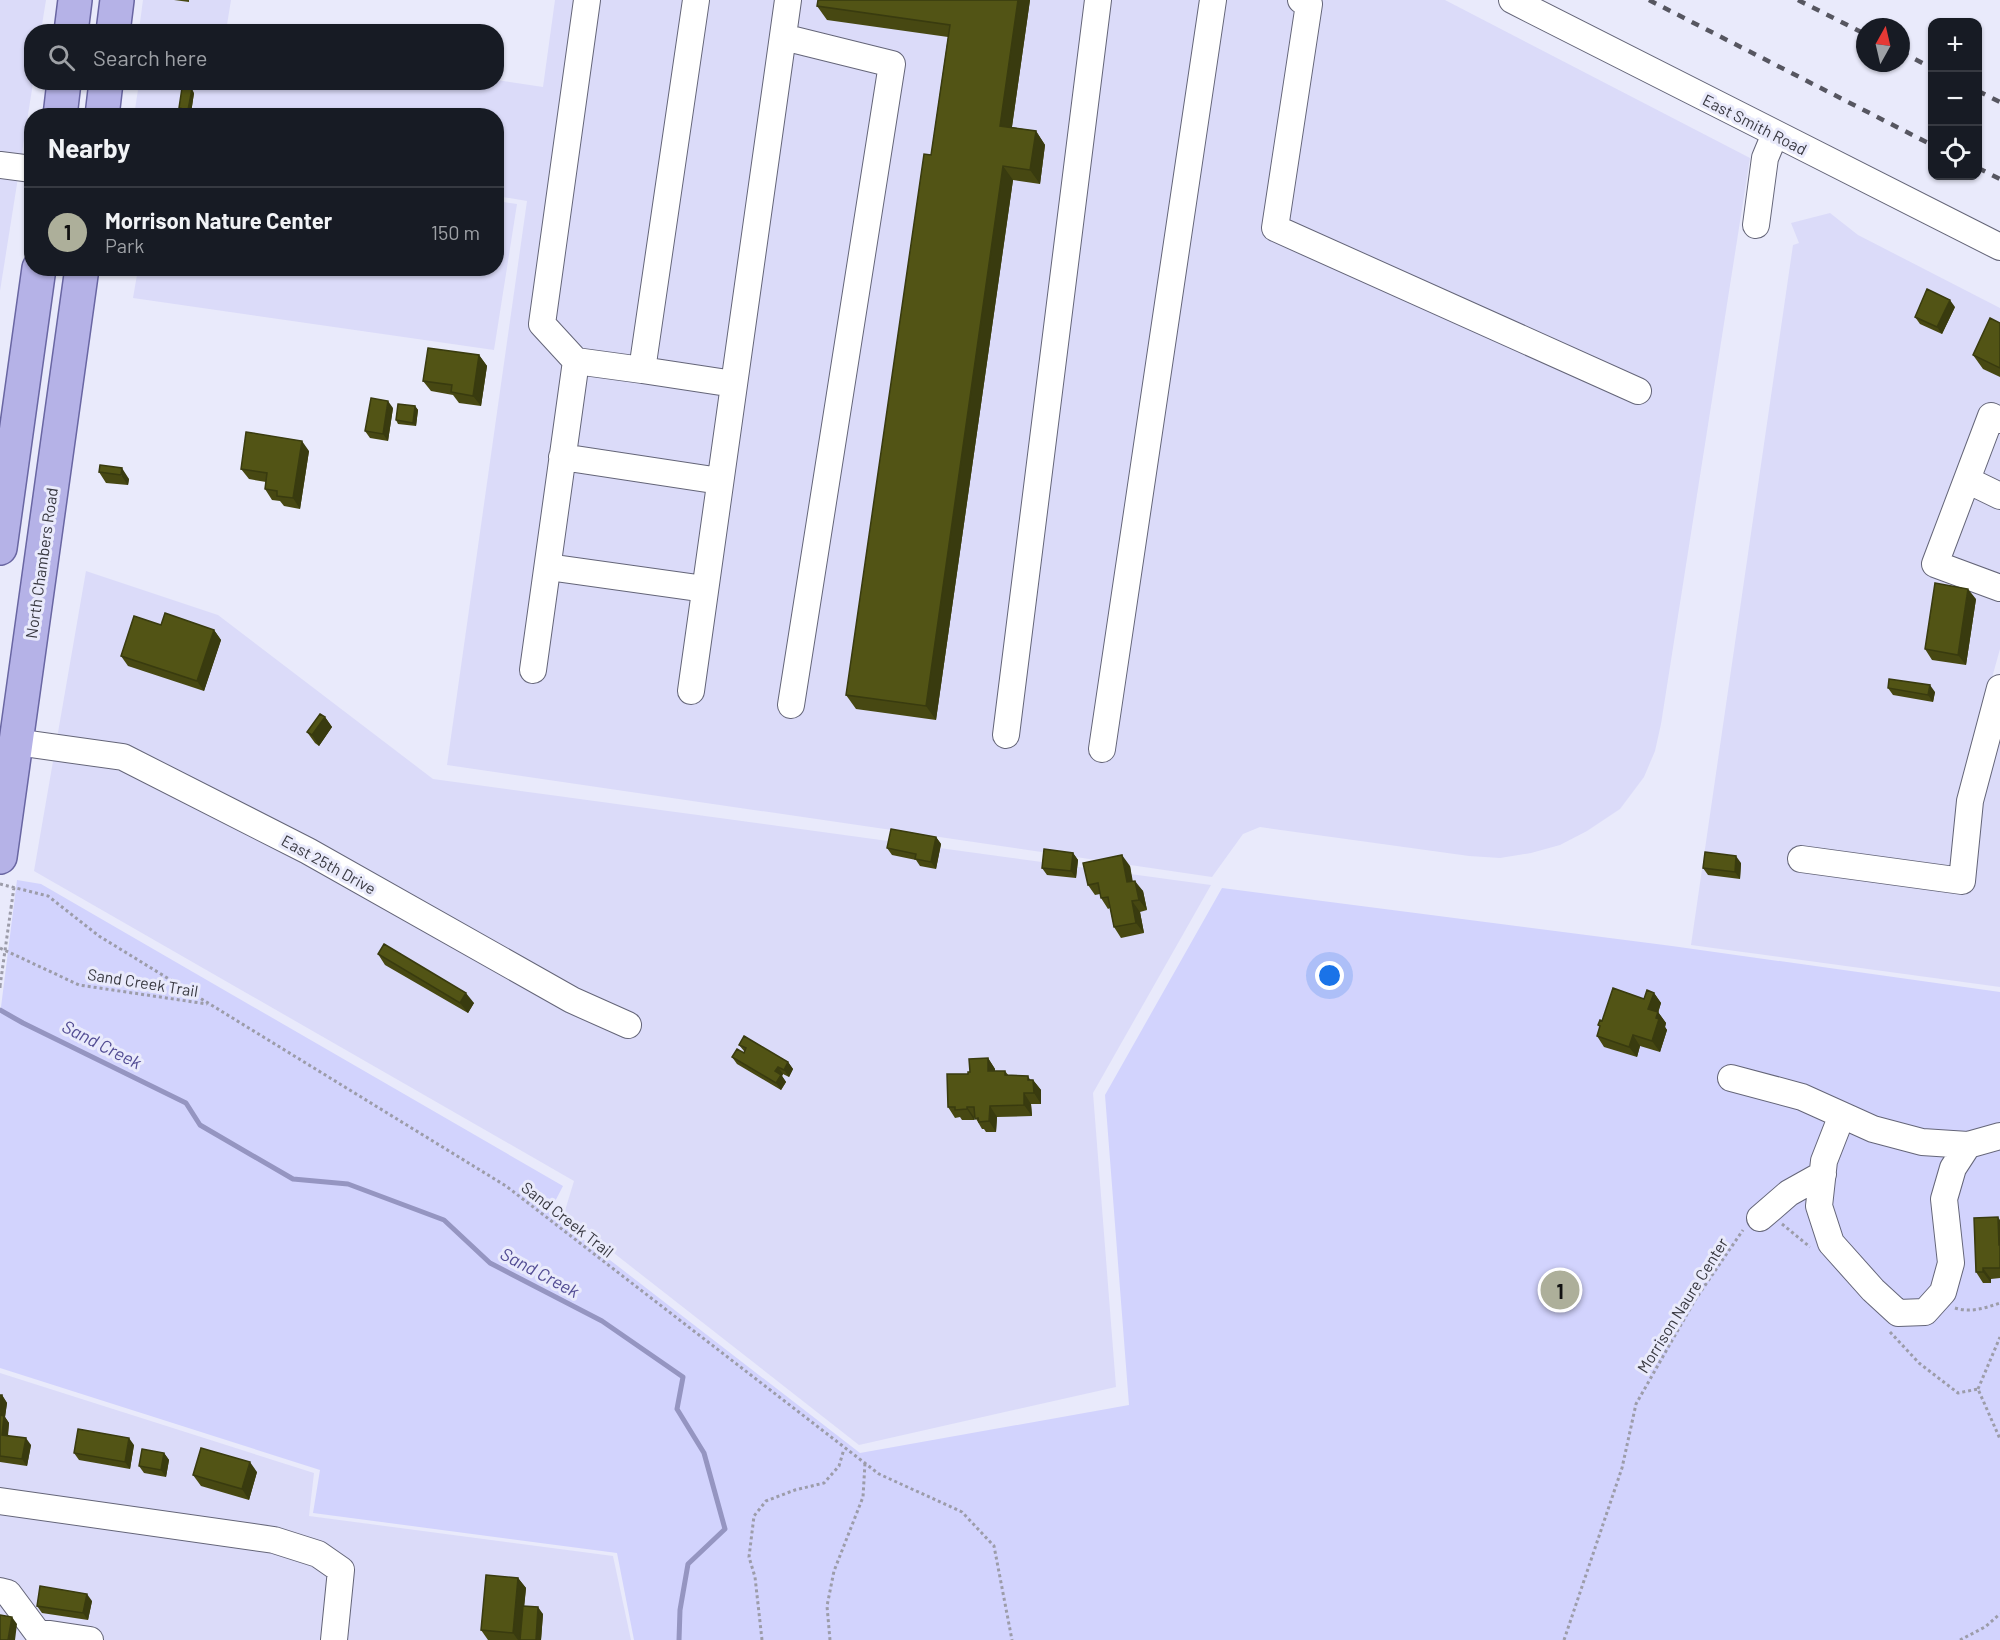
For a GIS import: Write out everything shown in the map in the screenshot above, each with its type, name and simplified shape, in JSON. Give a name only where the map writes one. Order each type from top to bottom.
[{"type":"main road","points":[[72,24],[75,0]]},
{"type":"main road","points":[[114,24],[117,0]]},
{"type":"main road","points":[[61,108],[63,90]]},
{"type":"main road","points":[[103,108],[105,90]]},
{"type":"main road","points":[[0,548],[9,416],[37,276]]},
{"type":"main road","name":"North Chambers Road","points":[[0,857],[8,740],[81,276]]},
{"type":"street","points":[[587,0],[542,324],[576,362],[734,384]]},
{"type":"street","points":[[642,370],[696,0]]},
{"type":"street","points":[[691,691],[788,0]]},
{"type":"street","points":[[1006,735],[1098,0]]},
{"type":"street","points":[[1102,748],[1213,0]]},
{"type":"street","points":[[1301,0],[1309,4],[1275,228],[1638,391]]},
{"type":"street","name":"East Smith Road","points":[[1512,0],[2000,247]]},
{"type":"street","points":[[783,37],[892,64],[791,705]]},
{"type":"street","points":[[1756,225],[1765,158],[1775,134]]},
{"type":"street","points":[[0,165],[24,168]]},
{"type":"street","points":[[533,670],[576,362]]},
{"type":"street","points":[[2000,420],[1991,416],[1935,564],[2000,588]]},
{"type":"street","points":[[562,457],[720,481]]},
{"type":"street","points":[[1967,480],[2000,496]]},
{"type":"street","points":[[548,567],[705,589]]},
{"type":"street","points":[[1801,860],[1962,881],[1970,801],[2000,688]]},
{"type":"street","name":"East 25th Drive","points":[[8,740],[123,758],[308,851],[572,1000],[628,1025]]},
{"type":"street","points":[[1731,1078],[1802,1097],[1873,1129],[1922,1142],[1968,1145],[2000,1136]]},
{"type":"street","points":[[1842,1115],[1824,1161],[1819,1206],[1832,1243],[1873,1290],[1898,1313],[1925,1312],[1943,1292],[1951,1263],[1944,1199],[1953,1168],[1968,1145]]},
{"type":"street","points":[[1760,1218],[1789,1193],[1823,1174]]},
{"type":"street","points":[[0,1501],[274,1540],[318,1554],[341,1570],[334,1640]]},
{"type":"street","points":[[0,1591],[9,1593],[37,1632],[90,1640]]},
{"type":"path","points":[[0,884],[48,896],[99,936],[209,1005]]},
{"type":"path","points":[[0,988],[14,887]]},
{"type":"path","name":"Sand Creek Trail","points":[[0,948],[79,985],[209,1005],[506,1186],[879,1474],[962,1512],[994,1546],[1012,1640]]},
{"type":"path","points":[[1760,1218],[1770,1215],[1813,1250]]},
{"type":"path","name":"Morrison Naure Center","points":[[1564,1640],[1622,1468],[1636,1404],[1695,1300],[1749,1220],[1760,1218]]},
{"type":"path","points":[[1939,1297],[1949,1305],[1964,1311],[1979,1310],[2000,1303]]},
{"type":"path","points":[[1884,1325],[1919,1364],[1958,1393],[1978,1389]]},
{"type":"path","points":[[2000,1337],[1978,1389],[2000,1439]]},
{"type":"path","points":[[762,1640],[755,1577],[749,1557],[754,1516],[766,1501],[795,1490],[824,1483],[839,1466],[844,1448]]},
{"type":"path","points":[[830,1640],[827,1606],[834,1571],[863,1497],[865,1463]]},
{"type":"path","points":[[1959,1640],[1985,1627],[2000,1614]]},
{"type":"shaded area","points":[[0,0],[46,0],[42,24],[24,24],[24,90],[32,90],[29,108],[24,108],[24,140],[0,291]]},
{"type":"shaded area","points":[[143,0],[231,0],[227,24],[140,24]]},
{"type":"shaded area","points":[[555,0],[1445,0],[1750,158],[1661,724],[1655,751],[1644,777],[1620,809],[1587,831],[1560,845],[1531,853],[1500,858],[1469,856],[1260,827],[1243,834],[1212,877],[447,765],[527,201],[504,197],[504,108],[135,108],[138,90],[504,90],[504,81],[543,87]]},
{"type":"shaded area","points":[[504,202],[517,204],[494,350],[133,298],[137,276],[504,276]]},
{"type":"shaded area","points":[[1830,213],[1858,235],[2000,308],[2000,649],[1985,703],[2000,707],[2000,987],[1691,945],[1793,245],[1799,243],[1791,223]]},
{"type":"shaded area","points":[[86,571],[218,615],[433,779],[1211,885],[1093,1093],[1116,1387],[859,1445],[564,1214],[574,1181],[34,871]]},
{"type":"shaded area","points":[[17,880],[41,884],[563,1186],[549,1213],[860,1453],[1129,1405],[1105,1095],[1222,888],[1672,946],[2000,992],[2000,1640],[634,1640],[617,1553],[313,1513],[320,1470],[0,1368],[0,1015]]},
{"type":"shaded area","points":[[0,1373],[314,1473],[309,1516],[613,1556],[631,1640],[0,1640]]},
{"type":"building","points":[[818,0],[1018,0],[1000,126],[1036,131],[1030,170],[1003,166],[926,706],[846,695],[924,154],[931,155],[950,25],[817,6]]},
{"type":"building","points":[[182,90],[192,90],[188,108],[179,108]]},
{"type":"building","points":[[1927,289],[1950,300],[1937,327],[1915,317]]},
{"type":"building","points":[[1990,318],[2000,323],[2000,368],[1973,355]]},
{"type":"building","points":[[428,348],[479,355],[473,396],[451,392],[452,385],[423,381]]},
{"type":"building","points":[[371,398],[388,401],[383,434],[365,431]]},
{"type":"building","points":[[398,404],[415,406],[413,423],[396,420]]},
{"type":"building","points":[[246,432],[302,441],[293,498],[277,496],[277,491],[265,489],[267,473],[241,469]]},
{"type":"building","points":[[100,465],[122,468],[121,475],[99,472]]},
{"type":"building","points":[[1935,583],[1968,589],[1958,655],[1925,649]]},
{"type":"building","points":[[165,613],[214,630],[197,681],[121,656],[134,616],[161,625]]},
{"type":"building","points":[[1889,679],[1930,685],[1928,695],[1888,688]]},
{"type":"building","points":[[320,714],[325,717],[312,735],[307,732]]},
{"type":"building","points":[[891,829],[936,837],[931,862],[915,859],[916,854],[887,848]]},
{"type":"building","points":[[1044,849],[1073,853],[1071,871],[1042,868]]},
{"type":"building","points":[[1705,852],[1736,856],[1735,872],[1703,868]]},
{"type":"building","points":[[1122,855],[1127,882],[1135,881],[1139,900],[1132,901],[1136,923],[1114,927],[1108,897],[1101,898],[1098,883],[1088,885],[1083,863]]},
{"type":"building","points":[[384,944],[466,993],[460,1003],[378,954]]},
{"type":"building","points":[[1613,988],[1644,999],[1647,990],[1654,993],[1648,1009],[1658,1012],[1656,1018],[1659,1019],[1652,1041],[1633,1035],[1629,1047],[1597,1036],[1600,1026],[1598,1025],[1600,1020],[1602,1021]]},
{"type":"building","points":[[744,1036],[788,1062],[784,1070],[778,1067],[775,1071],[781,1075],[776,1083],[732,1057],[737,1049],[744,1053],[746,1048],[739,1045]]},
{"type":"building","points":[[988,1058],[988,1071],[1005,1071],[1005,1075],[1028,1076],[1028,1080],[1033,1080],[1034,1093],[1024,1093],[1024,1105],[990,1106],[989,1121],[979,1122],[978,1118],[975,1119],[974,1107],[955,1110],[955,1107],[948,1107],[947,1074],[968,1074],[970,1072],[969,1059]]},
{"type":"building","points":[[1998,1217],[2000,1268],[1983,1268],[1983,1272],[1976,1272],[1974,1218]]},
{"type":"building","points":[[0,1415],[4,1416],[2,1435],[26,1438],[22,1459],[0,1456]]},
{"type":"building","points":[[78,1429],[129,1438],[125,1462],[74,1453]]},
{"type":"building","points":[[201,1448],[250,1462],[242,1489],[193,1475]]},
{"type":"building","points":[[142,1449],[164,1453],[161,1470],[139,1466]]},
{"type":"building","points":[[486,1575],[518,1578],[513,1633],[481,1630]]},
{"type":"building","points":[[40,1586],[87,1594],[83,1613],[37,1606]]},
{"type":"building","points":[[523,1606],[538,1607],[536,1640],[520,1640]]},
{"type":"building","points":[[0,1615],[12,1617],[8,1640],[0,1640]]},
{"type":"waterway","name":"Sand Creek","points":[[0,1010],[186,1103],[200,1125],[293,1179],[348,1184],[444,1220],[490,1263],[602,1321],[683,1377],[677,1409],[704,1453],[725,1529],[688,1564],[680,1610],[679,1640]]},
{"type":"railway","points":[[1649,0],[1928,143]]},
{"type":"railway","points":[[1798,0],[1856,29]]},
{"type":"railway","points":[[1910,57],[1928,66]]},
{"type":"railway","points":[[1982,93],[2000,102]]},
{"type":"railway","points":[[1982,170],[2000,179]]},
{"type":"place","name":"Morrison Nature Center","points":[[1560,1290]]}]
